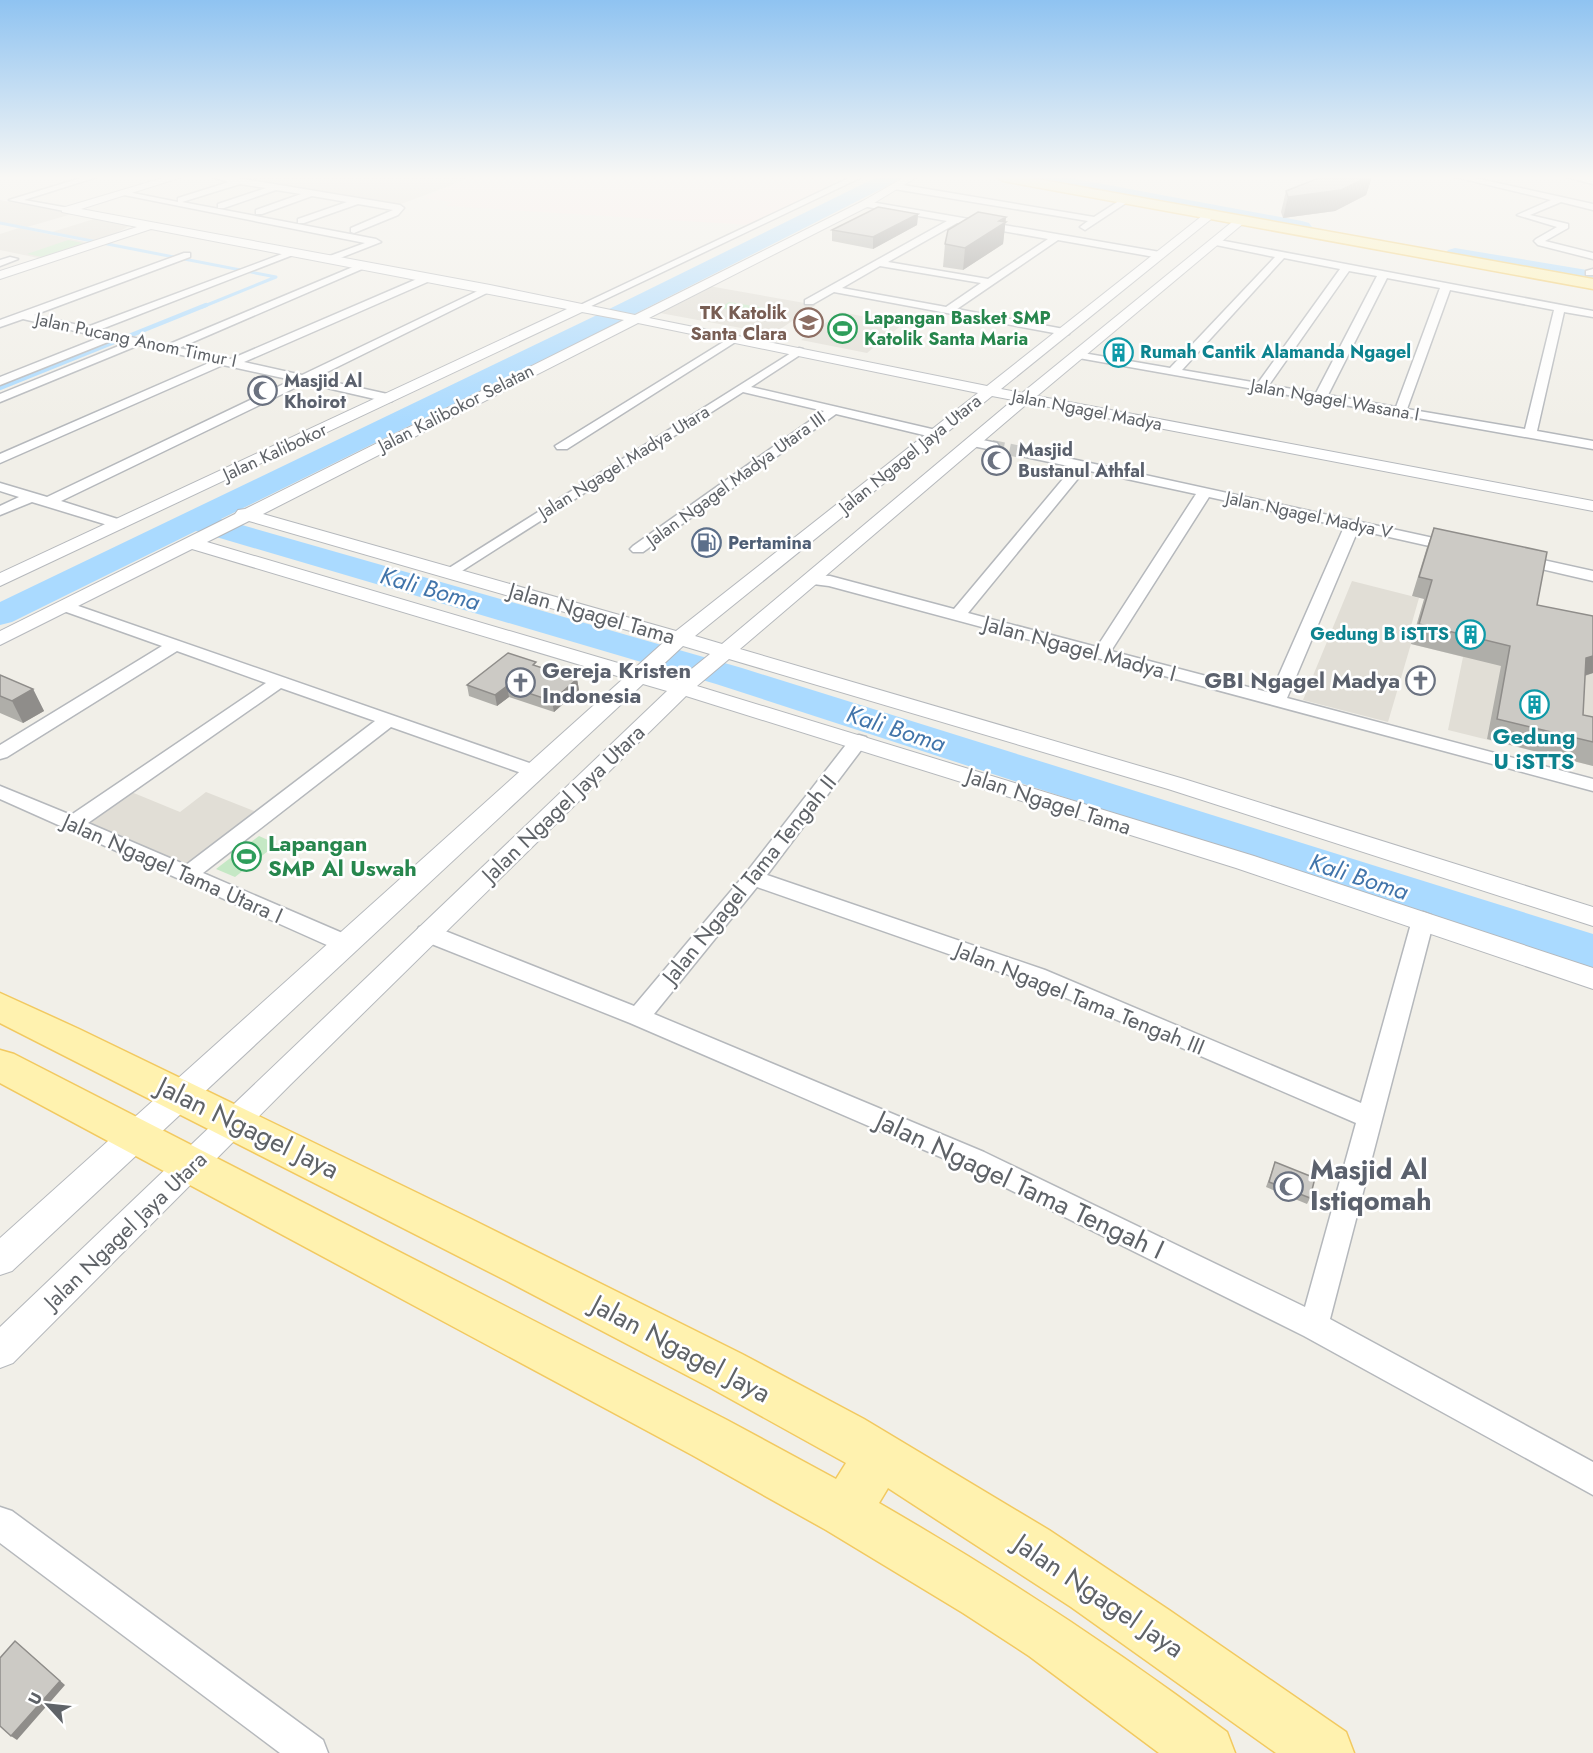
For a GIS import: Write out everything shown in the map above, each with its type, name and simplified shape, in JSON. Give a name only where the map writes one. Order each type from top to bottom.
[{"type":"main road","points":[[1484,259],[1592,276]]},
{"type":"main road","points":[[1500,259],[1592,276]]},
{"type":"main road","name":"Jalan Ngagel Jaya","points":[[0,1007],[235,1121],[702,1358],[879,1456],[1101,1595],[1325,1753]]},
{"type":"main road","points":[[0,1065],[189,1168],[693,1429],[845,1513],[972,1588],[1049,1638],[1206,1753]]},
{"type":"main road","points":[[845,1513],[879,1456]]},
{"type":"street","points":[[0,263],[13,259]]},
{"type":"street","points":[[0,275],[51,259]]},
{"type":"street","points":[[0,324],[176,259]]},
{"type":"street","points":[[89,330],[278,259]]},
{"type":"street","name":"Jalan Ngagel Madya","points":[[330,259],[799,351],[989,391],[1593,506]]},
{"type":"street","points":[[589,309],[691,259]]},
{"type":"street","name":"Jalan Kalibokor Selatan","points":[[0,639],[72,609],[240,516],[629,317],[751,259]]},
{"type":"street","points":[[809,302],[886,259]]},
{"type":"street","points":[[948,310],[1028,259]]},
{"type":"street","name":"Jalan Ngagel Jaya Utara","points":[[0,1260],[677,641],[1155,259]]},
{"type":"street","name":"Jalan Ngagel Jaya Utara","points":[[0,1351],[427,933],[687,684],[1194,259]]},
{"type":"street","points":[[1173,372],[1278,259]]},
{"type":"street","points":[[1296,259],[1593,315]]},
{"type":"street","points":[[879,263],[990,282]]},
{"type":"street","points":[[169,348],[364,266]]},
{"type":"street","points":[[1261,387],[1346,268]]},
{"type":"street","points":[[1320,398],[1383,275]]},
{"type":"street","points":[[0,459],[428,278]]},
{"type":"street","points":[[1400,411],[1446,287]]},
{"type":"street","points":[[833,289],[1065,332]]},
{"type":"street","points":[[48,502],[490,290]]},
{"type":"street","points":[[1530,434],[1560,308]]},
{"type":"street","name":"Jalan Kalibokor","points":[[0,580],[388,398],[589,309]]},
{"type":"street","name":"Jalan Pucang Anom Timur I","points":[[23,316],[388,398]]},
{"type":"street","points":[[0,381],[126,338]]},
{"type":"street","points":[[0,398],[126,338]]},
{"type":"street","points":[[562,446],[733,339]]},
{"type":"street","name":"Jalan Ngagel Madya Utara","points":[[449,573],[799,351]]},
{"type":"street","name":"Jalan Ngagel Wasana I","points":[[1077,355],[1593,445]]},
{"type":"street","points":[[742,388],[936,434]]},
{"type":"street","name":"Jalan Ngagel Madya Utara III","points":[[638,549],[834,410]]},
{"type":"street","points":[[973,442],[992,446]]},
{"type":"street","name":"Jalan Ngagel Madya V","points":[[1026,453],[1469,549]]},
{"type":"street","points":[[958,615],[1082,465]]},
{"type":"street","points":[[0,487],[120,524]]},
{"type":"street","points":[[1101,654],[1205,492]]},
{"type":"street","points":[[0,511],[32,496]]},
{"type":"street","name":"Jalan Ngagel Tama","points":[[240,516],[449,573],[721,654],[1176,784],[1593,917]]},
{"type":"street","points":[[1277,700],[1353,524]]},
{"type":"street","name":"Jalan Ngagel Tama","points":[[195,540],[644,670],[859,741],[1422,920],[1593,979]]},
{"type":"street","points":[[1503,556],[1593,576]]},
{"type":"street","name":"Jalan Ngagel Madya I","points":[[811,580],[830,581],[1593,785]]},
{"type":"street","name":"Jalan Ngagel Jaya Utara","points":[[72,609],[534,771]]},
{"type":"street","points":[[0,753],[175,645]]},
{"type":"street","points":[[72,824],[279,682]]},
{"type":"street","points":[[188,874],[388,720]]},
{"type":"street","name":"Jalan Ngagel Tama Tengah II","points":[[638,1017],[753,878],[859,741]]},
{"type":"street","name":"Jalan Ngagel Tama Utara I","points":[[0,792],[346,944]]},
{"type":"street","name":"Jalan Ngagel Tama Tengah III","points":[[753,878],[1037,976],[1369,1117]]},
{"type":"street","points":[[1314,1326],[1422,920]]},
{"type":"street","name":"Jalan Ngagel Tama Tengah I","points":[[427,933],[638,1017],[959,1153],[1314,1326],[1593,1479]]},
{"type":"street","points":[[0,1523],[310,1753]]},
{"type":"shaded area","points":[[709,286],[816,305],[773,334],[660,313]]},
{"type":"shaded area","points":[[841,312],[903,324],[867,353],[801,340]]},
{"type":"shaded area","points":[[1352,581],[1419,598],[1407,640],[1411,642],[1424,601],[1593,639],[1593,766],[1448,730],[1463,657],[1411,644],[1388,722],[1303,700]]},
{"type":"shaded area","points":[[124,789],[180,812],[206,792],[262,814],[191,869],[77,821]]},
{"type":"green space","points":[[729,302],[771,309],[762,316],[720,308]]},
{"type":"green space","name":"Lapangan SMP Al Uswah","points":[[259,836],[277,844],[235,877],[216,869]]},
{"type":"building","points":[[1434,528],[1547,552],[1537,605],[1593,616],[1593,656],[1586,658],[1583,715],[1593,717],[1593,742],[1497,719],[1510,646],[1419,624],[1432,580],[1419,577]]},
{"type":"building","points":[[508,653],[536,662],[533,665],[577,679],[552,701],[507,686],[495,695],[467,685]]},
{"type":"building","points":[[0,675],[33,689],[12,701],[0,696]]},
{"type":"building","name":"Masjid Al Istiqomah","points":[[1275,1162],[1315,1178],[1310,1198],[1269,1182]]},
{"type":"building","points":[[15,1641],[60,1681],[11,1736],[0,1726],[0,1658]]},
{"type":"waterway","points":[[183,259],[276,277],[202,307]]},
{"type":"waterway","points":[[0,615],[727,259]]},
{"type":"waterway","points":[[1483,259],[1593,278]]},
{"type":"waterway","points":[[0,388],[206,305]]},
{"type":"waterway","name":"Kali Boma","points":[[194,521],[729,676],[1593,952]]},
{"type":"tunnel","points":[[992,446],[1026,453]]},
{"type":"place","name":"TK Katolik Santa Clara","points":[[808,323]]},
{"type":"place","name":"Lapangan Basket SMP Katolik Santa Maria","points":[[843,328]]},
{"type":"place","name":"Rumah Cantik Alamanda Ngagel","points":[[1119,352]]},
{"type":"place","name":"Masjid Al Khoirot","points":[[263,391]]},
{"type":"place","name":"Masjid Bustanul Athfal","points":[[997,460]]},
{"type":"place","name":"Pertamina","points":[[707,543]]},
{"type":"place","name":"Gedung B iSTTS","points":[[1470,634]]},
{"type":"place","name":"GBI Ngagel Madya","points":[[1421,680]]},
{"type":"place","name":"Gereja Kristen Indonesia","points":[[521,683]]},
{"type":"place","name":"Gedung U iSTTS","points":[[1534,704]]},
{"type":"place","name":"Lapangan SMP Al Uswah","points":[[247,856]]},
{"type":"place","name":"Masjid Al Istiqomah","points":[[1289,1186]]}]
